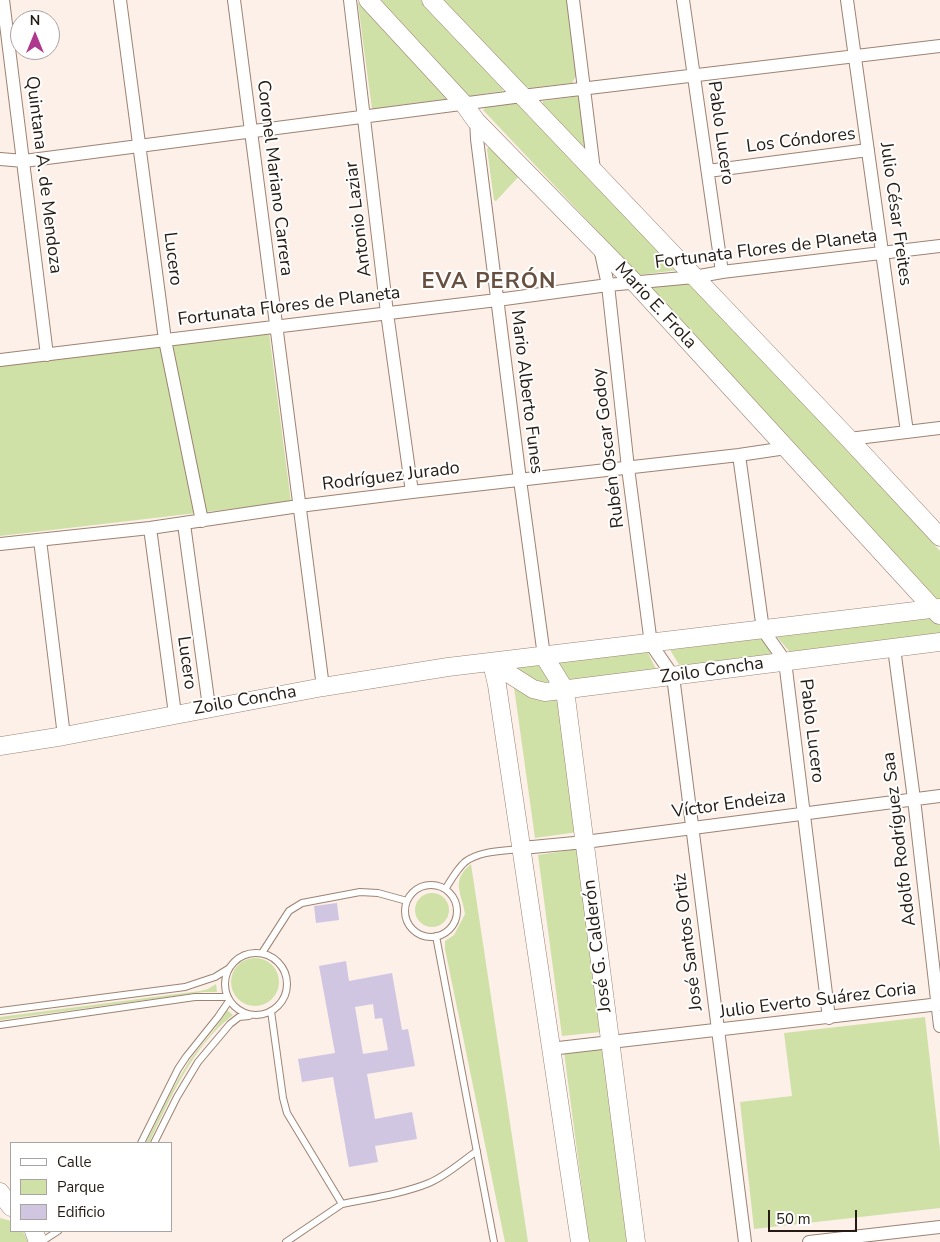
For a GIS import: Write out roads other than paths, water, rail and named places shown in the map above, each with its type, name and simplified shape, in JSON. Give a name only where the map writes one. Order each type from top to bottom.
[{"type":"street","name":"Quintana A. de Mendoza","points":[[3,0],[47,355]]},
{"type":"street","name":"Lucero","points":[[120,0],[165,340],[202,521]]},
{"type":"street","name":"Coronel Mariano Carrera","points":[[234,0],[322,687]]},
{"type":"street","name":"Antonio Laziar","points":[[350,0],[387,313],[412,492]]},
{"type":"street","name":"Mario E. Frola","points":[[368,0],[470,103],[476,121],[635,283],[938,611]]},
{"type":"street","points":[[431,0],[850,439],[940,537]]},
{"type":"street","points":[[573,0],[594,170]]},
{"type":"street","name":"Pablo Lucero","points":[[683,0],[722,272]]},
{"type":"street","name":"Julio César Freites","points":[[847,0],[907,432]]},
{"type":"street","points":[[0,159],[24,161],[522,96],[694,77],[940,46]]},
{"type":"street","name":"Mario Alberto Funes","points":[[476,121],[497,300],[544,656]]},
{"type":"street","name":"Los Cóndores","points":[[708,171],[868,150]]},
{"type":"street","name":"Fortunata Flores de Planeta","points":[[0,360],[940,246]]},
{"type":"street","name":"Rubén Oscar Godoy","points":[[600,248],[608,285],[628,468],[651,644]]},
{"type":"street","points":[[850,439],[940,428]]},
{"type":"street","name":"Rodríguez Jurado","points":[[0,544],[184,524],[299,506],[786,448]]},
{"type":"street","name":"Pablo Lucero","points":[[739,455],[763,630],[785,661],[829,1018]]},
{"type":"street","name":"Lucero","points":[[184,524],[209,707]]},
{"type":"street","name":"Lucero","points":[[150,528],[175,714]]},
{"type":"street","points":[[40,540],[64,736]]},
{"type":"street","name":"Zoilo Concha","points":[[0,746],[64,736],[322,687],[448,667],[938,611]]},
{"type":"street","name":"Zoilo Concha","points":[[492,663],[533,689],[545,692],[940,642]]},
{"type":"street","name":"José Santos Ortiz","points":[[651,644],[673,676],[745,1242]]},
{"type":"street","name":"Adolfo Rodríguez Saa","points":[[894,648],[914,799],[940,1026]]},
{"type":"street","name":"José G. Calderón","points":[[544,656],[565,690],[636,1242]]},
{"type":"street","points":[[492,663],[522,848],[550,1049],[580,1242]]},
{"type":"street","name":"Víctor Endeiza","points":[[522,848],[585,842],[940,796]]},
{"type":"street","name":"Julio Everto Suárez Coria","points":[[550,1049],[939,1005]]},
{"type":"street","points":[[0,1192],[10,1206]]},
{"type":"street","points":[[809,1242],[858,1239],[940,1227]]},
{"type":"lane","points":[[446,888],[464,863],[474,857],[522,848]]},
{"type":"lane","points":[[431,884],[446,888],[456,900],[458,908],[457,916],[450,929],[436,936],[420,934],[409,924],[405,909],[407,901],[416,889],[423,886],[431,884]]},
{"type":"lane","points":[[262,953],[289,912],[302,903],[360,892],[407,901]]},
{"type":"lane","points":[[436,936],[494,1242]]},
{"type":"lane","points":[[0,1011],[184,987],[215,977],[228,969],[239,957],[254,952],[271,956],[284,970],[287,979],[284,998],[279,1005],[266,1014],[239,1018],[230,1024],[198,1062],[177,1097],[154,1142]]},
{"type":"lane","points":[[228,969],[224,983],[228,999],[240,1011],[254,1015]]},
{"type":"lane","points":[[0,1024],[195,997],[228,999]]},
{"type":"lane","points":[[142,1142],[178,1069],[218,1017],[228,999]]},
{"type":"lane","points":[[271,1011],[283,1098],[287,1113],[342,1204]]},
{"type":"lane","points":[[286,1242],[342,1204],[429,1183],[444,1175],[477,1151]]},
{"type":"lane","points":[[37,1236],[54,1232]]},
{"type":"district","name":"EVA PERÓN","points":[[489,283]]}]
